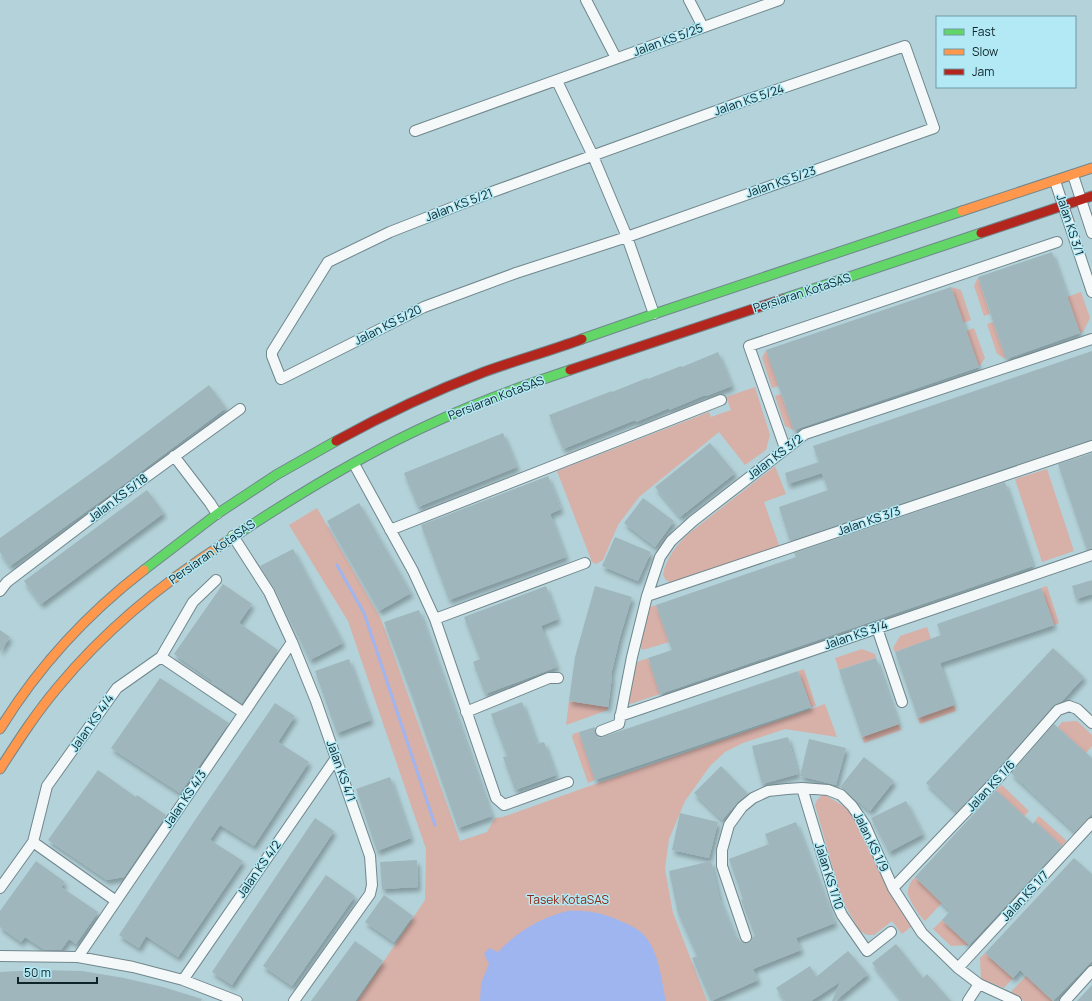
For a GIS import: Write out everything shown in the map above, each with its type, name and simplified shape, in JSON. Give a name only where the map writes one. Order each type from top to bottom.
[{"type":"street","points":[[586,0],[616,58]]},
{"type":"street","points":[[688,0],[703,27]]},
{"type":"street","name":"Jalan KS 5/25","points":[[415,131],[779,0]]},
{"type":"street","name":"Jalan KS 5/24","points":[[593,156],[744,101],[905,46],[934,128]]},
{"type":"street","points":[[557,81],[593,156],[627,237],[654,314]]},
{"type":"street","name":"Jalan KS 5/23","points":[[627,237],[934,128]]},
{"type":"street","name":"Jalan KS 5/21","points":[[328,262],[390,232],[425,218],[593,156]]},
{"type":"street","points":[[0,729],[43,667],[86,620],[142,572],[217,514],[276,475],[354,431],[444,388],[492,370],[566,346],[654,314],[1092,168]]},
{"type":"street","name":"Jalan KS 3/1","points":[[1073,174],[1092,233]]},
{"type":"street","name":"Jalan KS 3/1","points":[[1055,181],[1092,292]]},
{"type":"street","name":"Persiaran KotaSAS","points":[[0,769],[28,723],[61,681],[85,654],[188,567],[233,536],[312,487],[426,426],[517,388],[1092,196]]},
{"type":"street","name":"Jalan KS 5/20","points":[[328,262],[272,352],[272,356],[281,379],[424,307],[516,273],[627,237]]},
{"type":"street","points":[[785,448],[749,346],[1057,242]]},
{"type":"street","name":"Jalan KS 3/2","points":[[620,716],[632,657],[647,596],[660,557],[678,533],[785,448],[805,434],[1092,339]]},
{"type":"street","points":[[390,530],[720,400]]},
{"type":"street","name":"Jalan KS 5/18","points":[[0,591],[7,582],[174,456],[240,409]]},
{"type":"street","name":"Jalan KS 3/3","points":[[647,596],[1092,446]]},
{"type":"street","points":[[174,456],[217,514]]},
{"type":"street","points":[[354,464],[413,571],[435,619],[496,798],[504,805],[568,782]]},
{"type":"street","name":"Jalan KS 4/1","points":[[233,536],[269,592],[292,642],[316,701],[370,856],[372,885],[370,894],[294,1001]]},
{"type":"street","name":"Jalan KS 3/4","points":[[620,716],[1092,555]]},
{"type":"street","points":[[435,619],[585,563]]},
{"type":"street","name":"Jalan KS 4/4","points":[[0,888],[33,842],[47,786],[117,688],[161,657],[193,602],[216,580]]},
{"type":"street","points":[[877,628],[902,702]]},
{"type":"street","name":"Jalan KS 4/3","points":[[78,957],[292,642]]},
{"type":"street","points":[[161,657],[244,713]]},
{"type":"street","points":[[466,712],[549,678],[558,678]]},
{"type":"street","name":"Jalan KS 1/6","points":[[893,888],[1001,775],[1058,710],[1069,706],[1077,709],[1092,722]]},
{"type":"street","points":[[601,731],[619,724],[620,716]]},
{"type":"street","name":"Jalan KS 4/2","points":[[183,980],[336,758]]},
{"type":"street","name":"Jalan KS 1/9","points":[[746,937],[722,866],[722,850],[729,825],[742,807],[753,798],[768,791],[802,788],[828,790],[842,795],[852,806],[865,825],[893,888],[922,933],[958,968],[979,984],[1016,1001]]},
{"type":"street","name":"Jalan KS 1/10","points":[[802,788],[837,904],[842,915],[867,951],[892,932]]},
{"type":"street","name":"Jalan KS 1/7","points":[[958,968],[1092,823]]},
{"type":"street","points":[[33,842],[116,901]]},
{"type":"street","points":[[0,956],[78,957],[133,966],[183,980],[237,1001]]},
{"type":"street","points":[[1065,1001],[1092,971]]},
{"type":"street","points":[[968,1001],[979,984]]},
{"type":"green space","points":[[978,277],[990,314],[984,316],[974,286]]},
{"type":"green space","points":[[951,287],[961,290],[971,320],[963,323]]},
{"type":"green space","points":[[1081,292],[1090,318],[1083,332],[1080,333],[1067,297]]},
{"type":"green space","points":[[993,322],[1006,359],[997,354],[987,324]]},
{"type":"green space","points":[[974,328],[985,358],[979,367],[966,331]]},
{"type":"green space","points":[[766,350],[779,386],[772,388],[762,358]]},
{"type":"green space","points":[[755,387],[770,435],[766,450],[745,465],[719,432],[639,497],[618,525],[603,560],[596,564],[592,562],[557,471],[709,412],[711,417],[731,410],[726,397]]},
{"type":"green space","points":[[781,394],[794,430],[785,426],[775,396]]},
{"type":"green space","points":[[775,466],[786,494],[764,502],[780,548],[671,583],[666,580],[663,575],[666,563],[675,548],[683,539]]},
{"type":"green space","points":[[1047,469],[1074,551],[1042,562],[1015,479]]},
{"type":"green space","name":"Tasek KotaSAS","points":[[317,508],[381,619],[460,841],[487,832],[495,818],[503,817],[825,704],[837,737],[785,729],[743,743],[725,752],[710,766],[685,801],[669,839],[665,869],[673,913],[707,1001],[357,1001],[425,900],[426,849],[348,621],[289,525]]},
{"type":"green space","points":[[1047,586],[1059,623],[1054,625],[1041,588]]},
{"type":"green space","points":[[656,605],[669,642],[643,650],[640,647],[650,607]]},
{"type":"green space","points":[[927,627],[931,639],[895,652],[893,648],[900,636]]},
{"type":"green space","points":[[862,649],[875,654],[876,658],[839,670],[835,658]]},
{"type":"green space","points":[[648,658],[660,694],[630,704],[627,702],[637,662]]},
{"type":"green space","points":[[804,669],[816,706],[811,707],[798,671]]},
{"type":"green space","points":[[569,701],[608,707],[608,710],[566,725]]},
{"type":"green space","points":[[954,705],[956,711],[920,724],[918,718]]},
{"type":"green space","points":[[1077,721],[1092,735],[1092,746],[1086,753],[1058,727],[1062,722]]},
{"type":"green space","points":[[899,724],[901,730],[864,743],[862,737]]},
{"type":"green space","points":[[579,732],[595,780],[588,783],[572,737],[573,734]]},
{"type":"green space","points":[[1002,785],[1029,811],[1024,816],[996,790]]},
{"type":"green space","points":[[822,795],[825,795],[851,812],[887,885],[912,926],[902,934],[892,921],[874,935],[867,935],[860,931],[842,900],[815,805],[817,800]]},
{"type":"green space","points":[[1039,816],[1067,841],[1062,846],[1035,821]]},
{"type":"green space","points":[[915,877],[942,903],[925,921],[920,916],[908,894],[908,889]]},
{"type":"green space","points":[[942,920],[969,945],[951,946],[933,929]]},
{"type":"green space","points":[[985,953],[1013,978],[1004,988],[981,979],[980,958]]},
{"type":"green space","points":[[1026,976],[1053,1001],[1024,1001],[1009,994]]},
{"type":"water","points":[[567,911],[586,911],[603,915],[626,923],[641,932],[652,946],[656,955],[666,1001],[480,1001],[481,983],[489,964],[484,954],[489,948],[498,952],[513,938],[530,926],[548,917]]},
{"type":"building","points":[[1052,252],[1080,333],[1006,359],[978,277]]},
{"type":"building","points":[[951,287],[979,367],[794,430],[766,350]]},
{"type":"building","points":[[1092,351],[1092,440],[790,541],[779,507],[828,490],[822,473],[788,484],[785,473],[819,462],[813,446]]},
{"type":"building","points":[[718,352],[732,386],[706,396],[705,395],[669,410],[669,408],[636,422],[635,420],[563,449],[549,415],[647,378],[648,379],[681,366],[682,367]]},
{"type":"building","points":[[209,385],[226,408],[112,493],[10,566],[0,552],[0,538],[108,461]]},
{"type":"building","points":[[503,433],[517,467],[418,507],[404,473]]},
{"type":"building","points":[[710,443],[735,473],[680,517],[655,487]]},
{"type":"building","points":[[1092,453],[1092,549],[1087,550],[1058,464]]},
{"type":"building","points":[[548,476],[561,509],[550,514],[566,557],[449,600],[421,525]]},
{"type":"building","points":[[1005,482],[1033,566],[660,694],[648,658],[672,650],[656,605],[796,557],[794,553]]},
{"type":"building","points":[[147,490],[164,513],[41,604],[24,581]]},
{"type":"building","points":[[643,498],[674,521],[655,547],[624,523]]},
{"type":"building","points":[[359,503],[411,593],[379,611],[327,521]]},
{"type":"building","points":[[615,537],[651,552],[638,581],[602,566]]},
{"type":"building","points":[[293,549],[343,643],[310,660],[275,589],[260,566]]},
{"type":"building","points":[[1092,580],[1092,594],[1076,599],[1072,586]]},
{"type":"building","points":[[223,584],[252,604],[239,623],[278,650],[242,703],[174,654]]},
{"type":"building","points":[[546,586],[558,619],[541,626],[557,667],[485,694],[473,662],[480,659],[464,617]]},
{"type":"building","points":[[595,586],[632,597],[611,675],[608,707],[569,701],[575,657]]},
{"type":"building","points":[[1041,588],[1054,625],[940,663],[954,705],[918,718],[895,652],[941,635],[937,624]]},
{"type":"building","points":[[419,610],[492,816],[458,828],[412,696],[384,622]]},
{"type":"building","points":[[0,630],[10,637],[0,652]]},
{"type":"building","points":[[1053,648],[1084,677],[1062,701],[1053,706],[997,770],[957,812],[926,783]]},
{"type":"building","points":[[876,658],[899,724],[862,737],[839,670]]},
{"type":"building","points":[[349,659],[371,720],[337,733],[315,671]]},
{"type":"building","points":[[798,671],[811,707],[595,780],[579,732],[595,727],[595,733],[599,738]]},
{"type":"building","points":[[160,678],[229,723],[180,793],[111,748]]},
{"type":"building","points":[[522,702],[537,744],[544,742],[556,775],[515,790],[503,757],[507,756],[491,714]]},
{"type":"building","points":[[275,703],[295,716],[278,742],[309,762],[254,846],[220,825],[210,840],[243,861],[178,957],[146,936],[139,948],[119,935]]},
{"type":"building","points":[[1054,724],[1092,758],[1092,814],[1075,832],[1011,773]]},
{"type":"building","points":[[788,737],[798,774],[762,784],[752,746]]},
{"type":"building","points":[[809,739],[846,748],[836,785],[800,776]]},
{"type":"building","points":[[864,757],[894,781],[870,811],[840,787]]},
{"type":"building","points":[[721,766],[748,794],[738,802],[722,820],[694,793]]},
{"type":"building","points":[[98,770],[136,797],[137,795],[166,815],[124,877],[107,880],[48,840]]},
{"type":"building","points":[[390,777],[411,838],[377,851],[356,789]]},
{"type":"building","points":[[996,790],[1033,824],[1035,821],[1062,846],[969,945],[942,920],[950,911],[915,877]]},
{"type":"building","points":[[906,801],[923,834],[889,852],[871,818]]},
{"type":"building","points":[[680,813],[718,822],[709,858],[672,850]]},
{"type":"building","points":[[315,818],[334,831],[232,985],[212,972]]},
{"type":"building","points":[[796,822],[835,923],[796,938],[801,950],[753,969],[758,980],[711,1001],[692,958],[697,956],[678,913],[669,871],[711,861],[720,900],[736,938],[738,937],[740,942],[748,943],[751,941],[752,937],[755,936],[741,900],[743,899],[729,859],[769,844],[765,834]]},
{"type":"building","points":[[1074,858],[1092,874],[1092,961],[1053,1001],[1020,970],[1013,978],[985,953]]},
{"type":"building","points":[[417,860],[418,887],[382,889],[380,862]]},
{"type":"building","points":[[36,861],[65,882],[61,887],[98,912],[76,944],[69,939],[61,950],[45,950],[25,937],[21,942],[0,927],[0,911]]},
{"type":"building","points":[[326,875],[355,896],[292,986],[263,966]]},
{"type":"building","points":[[384,895],[413,916],[394,942],[365,922]]},
{"type":"building","points":[[355,941],[383,961],[355,1001],[311,1001]]},
{"type":"building","points":[[896,944],[923,978],[927,974],[951,1001],[902,1001],[872,963]]},
{"type":"building","points":[[848,951],[868,974],[835,1001],[832,1001],[840,982],[811,1001],[785,1001],[776,988],[810,966],[816,977]]},
{"type":"building","points":[[38,970],[82,971],[124,978],[163,987],[202,999],[201,1001],[0,1001],[0,972]]},
{"type":"building","points":[[1092,985],[1092,1001],[1077,1001]]},
{"type":"waterway","points":[[337,565],[364,613],[435,825]]},
{"type":"traffic: fast","points":[[582,339],[962,211]]},
{"type":"traffic: fast","points":[[783,299],[981,233]]},
{"type":"traffic: fast","points":[[226,542],[329,477],[409,434],[486,400],[570,370]]},
{"type":"traffic: fast","points":[[144,570],[217,514],[276,475],[336,441]]},
{"type":"traffic: slow","points":[[962,211],[1092,168]]},
{"type":"traffic: slow","points":[[0,769],[50,697],[95,646],[158,590],[226,542]]},
{"type":"traffic: slow","points":[[0,729],[47,663],[83,623],[144,570]]},
{"type":"traffic: jam","points":[[981,233],[1092,196]]},
{"type":"traffic: jam","points":[[570,370],[783,299]]},
{"type":"traffic: jam","points":[[336,441],[390,413],[446,387],[509,363],[582,339]]}]
